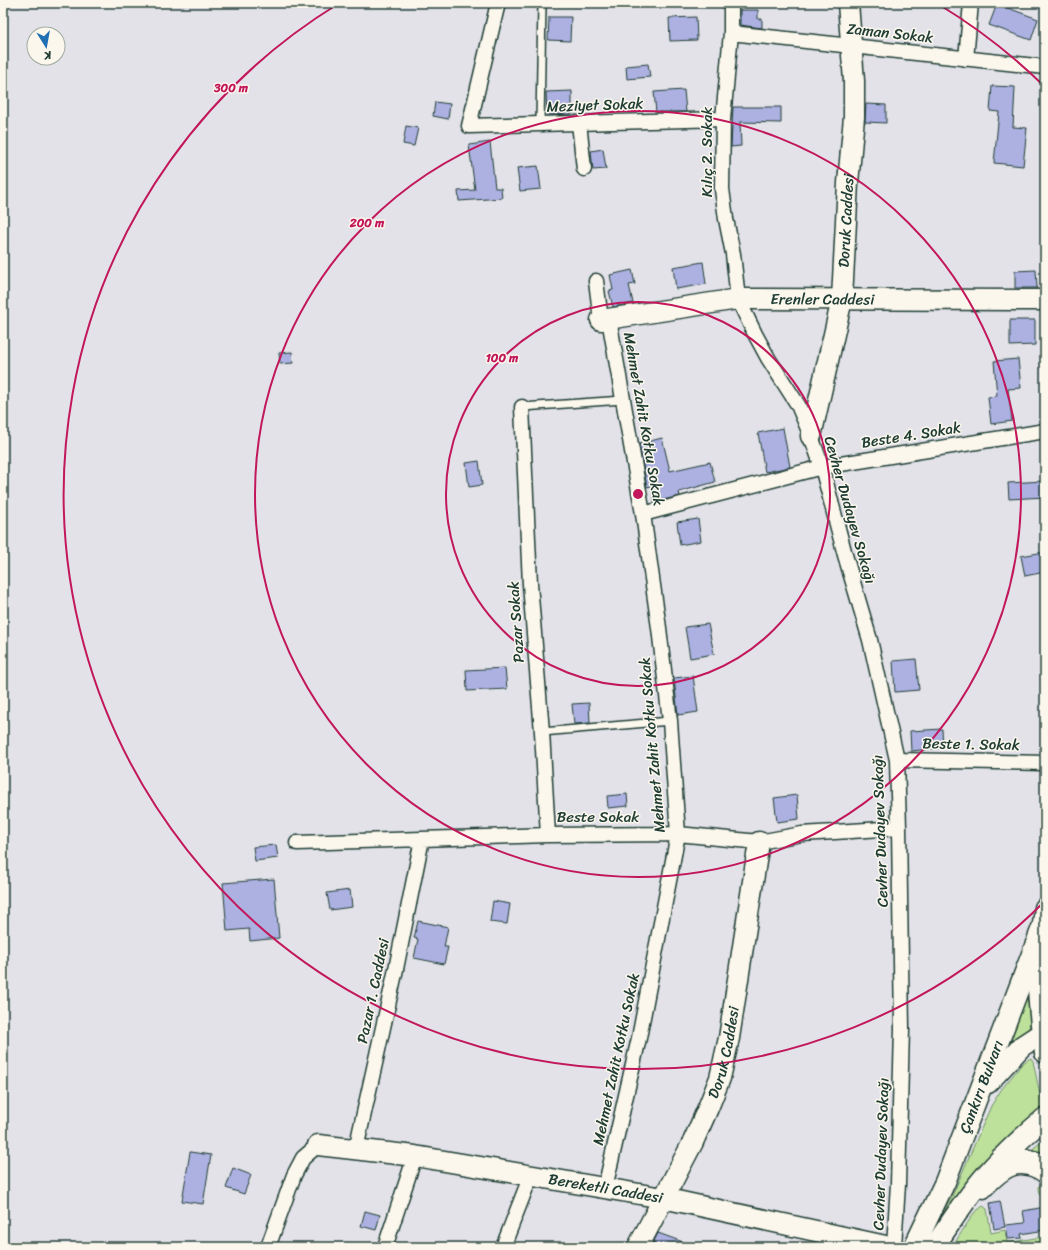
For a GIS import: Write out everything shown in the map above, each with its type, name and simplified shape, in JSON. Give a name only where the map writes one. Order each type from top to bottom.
[{"type":"street","name":"Meziyet Sokak","points":[[498,3],[469,126],[723,119]]},
{"type":"street","name":"Kılıç 2. Sokak","points":[[731,3],[731,33],[723,119],[722,189],[733,254],[738,300]]},
{"type":"street","name":"Doruk Caddesi","points":[[811,436],[842,299],[848,183],[854,117],[854,81],[848,3]]},
{"type":"street","points":[[966,59],[971,3]]},
{"type":"street","name":"Zaman Sokak","points":[[731,33],[1045,67]]},
{"type":"street","points":[[579,123],[584,169]]},
{"type":"street","name":"Mehmet Zahit Kotku Sokak","points":[[596,281],[623,400],[643,514],[670,721],[678,834],[639,1038],[605,1188]]},
{"type":"street","name":"Erenler Caddesi","points":[[605,320],[738,300],[1045,300]]},
{"type":"street","name":"Cevher Dudayev Sokağı","points":[[738,300],[764,352],[798,406],[822,467],[845,555],[870,640],[896,760],[899,828],[902,1029],[898,1184],[894,1247]]},
{"type":"street","name":"Pazar Sokak","points":[[522,407],[530,584],[542,732],[548,834]]},
{"type":"street","name":"Beste 4. Sokak","points":[[643,514],[822,467],[1045,431]]},
{"type":"street","name":"Beste 1. Sokak","points":[[896,760],[1045,763]]},
{"type":"street","name":"Beste Sokak","points":[[297,843],[548,834],[678,834],[759,842],[802,834],[899,828]]},
{"type":"street","name":"Pazar 1. Caddesi","points":[[356,1149],[396,969],[422,839]]},
{"type":"street","name":"Doruk Caddesi","points":[[638,1247],[693,1142],[720,1078],[729,1038],[759,842]]},
{"type":"street","points":[[1044,917],[1038,979],[1045,1053]]},
{"type":"street","name":"Çankırı Bulvarı","points":[[914,1247],[945,1182],[1044,917]]},
{"type":"street","points":[[978,1095],[1017,1050],[1043,1032]]},
{"type":"street","points":[[934,1247],[976,1187],[1001,1158],[1021,1138],[1045,1118]]},
{"type":"street","points":[[268,1247],[294,1175],[303,1158],[318,1145]]},
{"type":"street","name":"Bereketli Caddesi","points":[[318,1145],[415,1156],[663,1198],[890,1247]]},
{"type":"street","points":[[385,1247],[415,1156]]},
{"type":"street","points":[[1001,1158],[1024,1159],[1045,1164]]},
{"type":"street","points":[[942,1247],[974,1200],[1000,1174],[1016,1166],[1026,1168],[1045,1176]]},
{"type":"street","points":[[503,1247],[531,1175]]},
{"type":"lane","points":[[540,124],[542,3]]},
{"type":"lane","points":[[522,407],[623,400]]},
{"type":"lane","points":[[542,732],[670,721]]},
{"type":"green space","points":[[1027,995],[1030,1020],[1029,1028],[1011,1045],[1012,1037]]},
{"type":"green space","points":[[1031,1058],[1033,1061],[1043,1109],[926,1247],[953,1194],[991,1106],[1001,1090],[1022,1064]]},
{"type":"green space","points":[[1045,1139],[1045,1153],[1030,1151]]},
{"type":"green space","points":[[1045,1182],[1045,1199],[1038,1191],[1038,1187]]},
{"type":"green space","points":[[983,1206],[987,1209],[991,1233],[1005,1230],[1007,1243],[1041,1237],[1042,1247],[952,1247],[974,1213]]},
{"type":"building","points":[[997,4],[1038,19],[1031,40],[989,25]]},
{"type":"building","points":[[740,10],[758,10],[758,19],[762,19],[762,28],[740,25]]},
{"type":"building","points":[[549,17],[571,17],[570,41],[548,40]]},
{"type":"building","points":[[696,17],[697,40],[670,41],[669,18]]},
{"type":"building","points":[[648,64],[650,77],[627,79],[626,66]]},
{"type":"building","points":[[992,86],[1015,87],[1013,127],[1027,128],[1023,166],[994,163],[999,112],[990,111]]},
{"type":"building","points":[[684,90],[686,112],[656,112],[654,92]]},
{"type":"building","points":[[572,91],[572,114],[547,115],[546,92]]},
{"type":"building","points":[[435,102],[450,104],[448,119],[433,116]]},
{"type":"building","points":[[866,104],[886,105],[886,123],[865,122]]},
{"type":"building","points":[[733,107],[781,107],[781,123],[740,122],[741,146],[731,147]]},
{"type":"building","points":[[406,126],[418,128],[414,146],[403,144]]},
{"type":"building","points":[[490,142],[495,188],[501,188],[502,198],[459,201],[458,191],[475,190],[469,145]]},
{"type":"building","points":[[603,149],[606,169],[593,170],[591,151]]},
{"type":"building","points":[[538,166],[541,189],[520,191],[517,168]]},
{"type":"building","points":[[703,262],[706,284],[676,289],[673,267]]},
{"type":"building","points":[[632,270],[635,284],[629,285],[633,303],[613,307],[609,291],[613,290],[610,275]]},
{"type":"building","points":[[1036,270],[1037,288],[1015,288],[1015,271]]},
{"type":"building","points":[[1010,320],[1035,320],[1035,345],[1010,346]]},
{"type":"building","points":[[292,352],[293,363],[280,364],[279,353]]},
{"type":"building","points":[[1018,359],[1021,388],[1008,389],[1012,421],[991,424],[988,397],[997,396],[994,361]]},
{"type":"building","points":[[783,428],[790,467],[765,472],[758,433]]},
{"type":"building","points":[[662,438],[670,471],[710,462],[715,482],[679,492],[680,496],[655,502],[651,486],[647,487],[639,444]]},
{"type":"building","points":[[479,461],[482,485],[469,487],[466,463]]},
{"type":"building","points":[[1045,481],[1045,497],[1009,499],[1008,483]]},
{"type":"building","points":[[698,519],[701,541],[680,545],[677,522]]},
{"type":"building","points":[[1045,552],[1045,572],[1025,576],[1021,556]]},
{"type":"building","points":[[708,624],[714,654],[690,658],[685,627]]},
{"type":"building","points":[[916,659],[919,690],[895,692],[893,661]]},
{"type":"building","points":[[505,668],[507,689],[467,691],[466,670]]},
{"type":"building","points":[[693,676],[698,712],[678,715],[674,678]]},
{"type":"building","points":[[589,703],[590,723],[574,724],[572,704]]},
{"type":"building","points":[[942,729],[943,748],[911,751],[910,731]]},
{"type":"building","points":[[627,794],[628,806],[608,808],[607,796]]},
{"type":"building","points":[[797,795],[799,819],[777,822],[774,798]]},
{"type":"building","points":[[276,845],[278,858],[255,861],[253,847]]},
{"type":"building","points":[[274,879],[279,938],[250,941],[249,929],[227,931],[223,883]]},
{"type":"building","points":[[350,890],[352,907],[330,910],[327,893]]},
{"type":"building","points":[[493,901],[510,904],[507,924],[490,922]]},
{"type":"building","points":[[418,921],[448,927],[444,947],[448,947],[444,964],[414,958],[418,939],[414,938]]},
{"type":"building","points":[[190,1152],[211,1155],[203,1204],[182,1201]]},
{"type":"building","points":[[233,1168],[251,1175],[244,1194],[226,1188]]},
{"type":"building","points":[[1000,1201],[1005,1227],[994,1229],[990,1203]]},
{"type":"building","points":[[1045,1207],[1045,1230],[1021,1234],[1022,1238],[1008,1239],[1006,1225],[1025,1223],[1023,1211]]},
{"type":"building","points":[[365,1211],[380,1215],[376,1230],[361,1226]]},
{"type":"building","points":[[658,1233],[694,1246],[694,1247],[651,1247]]}]
